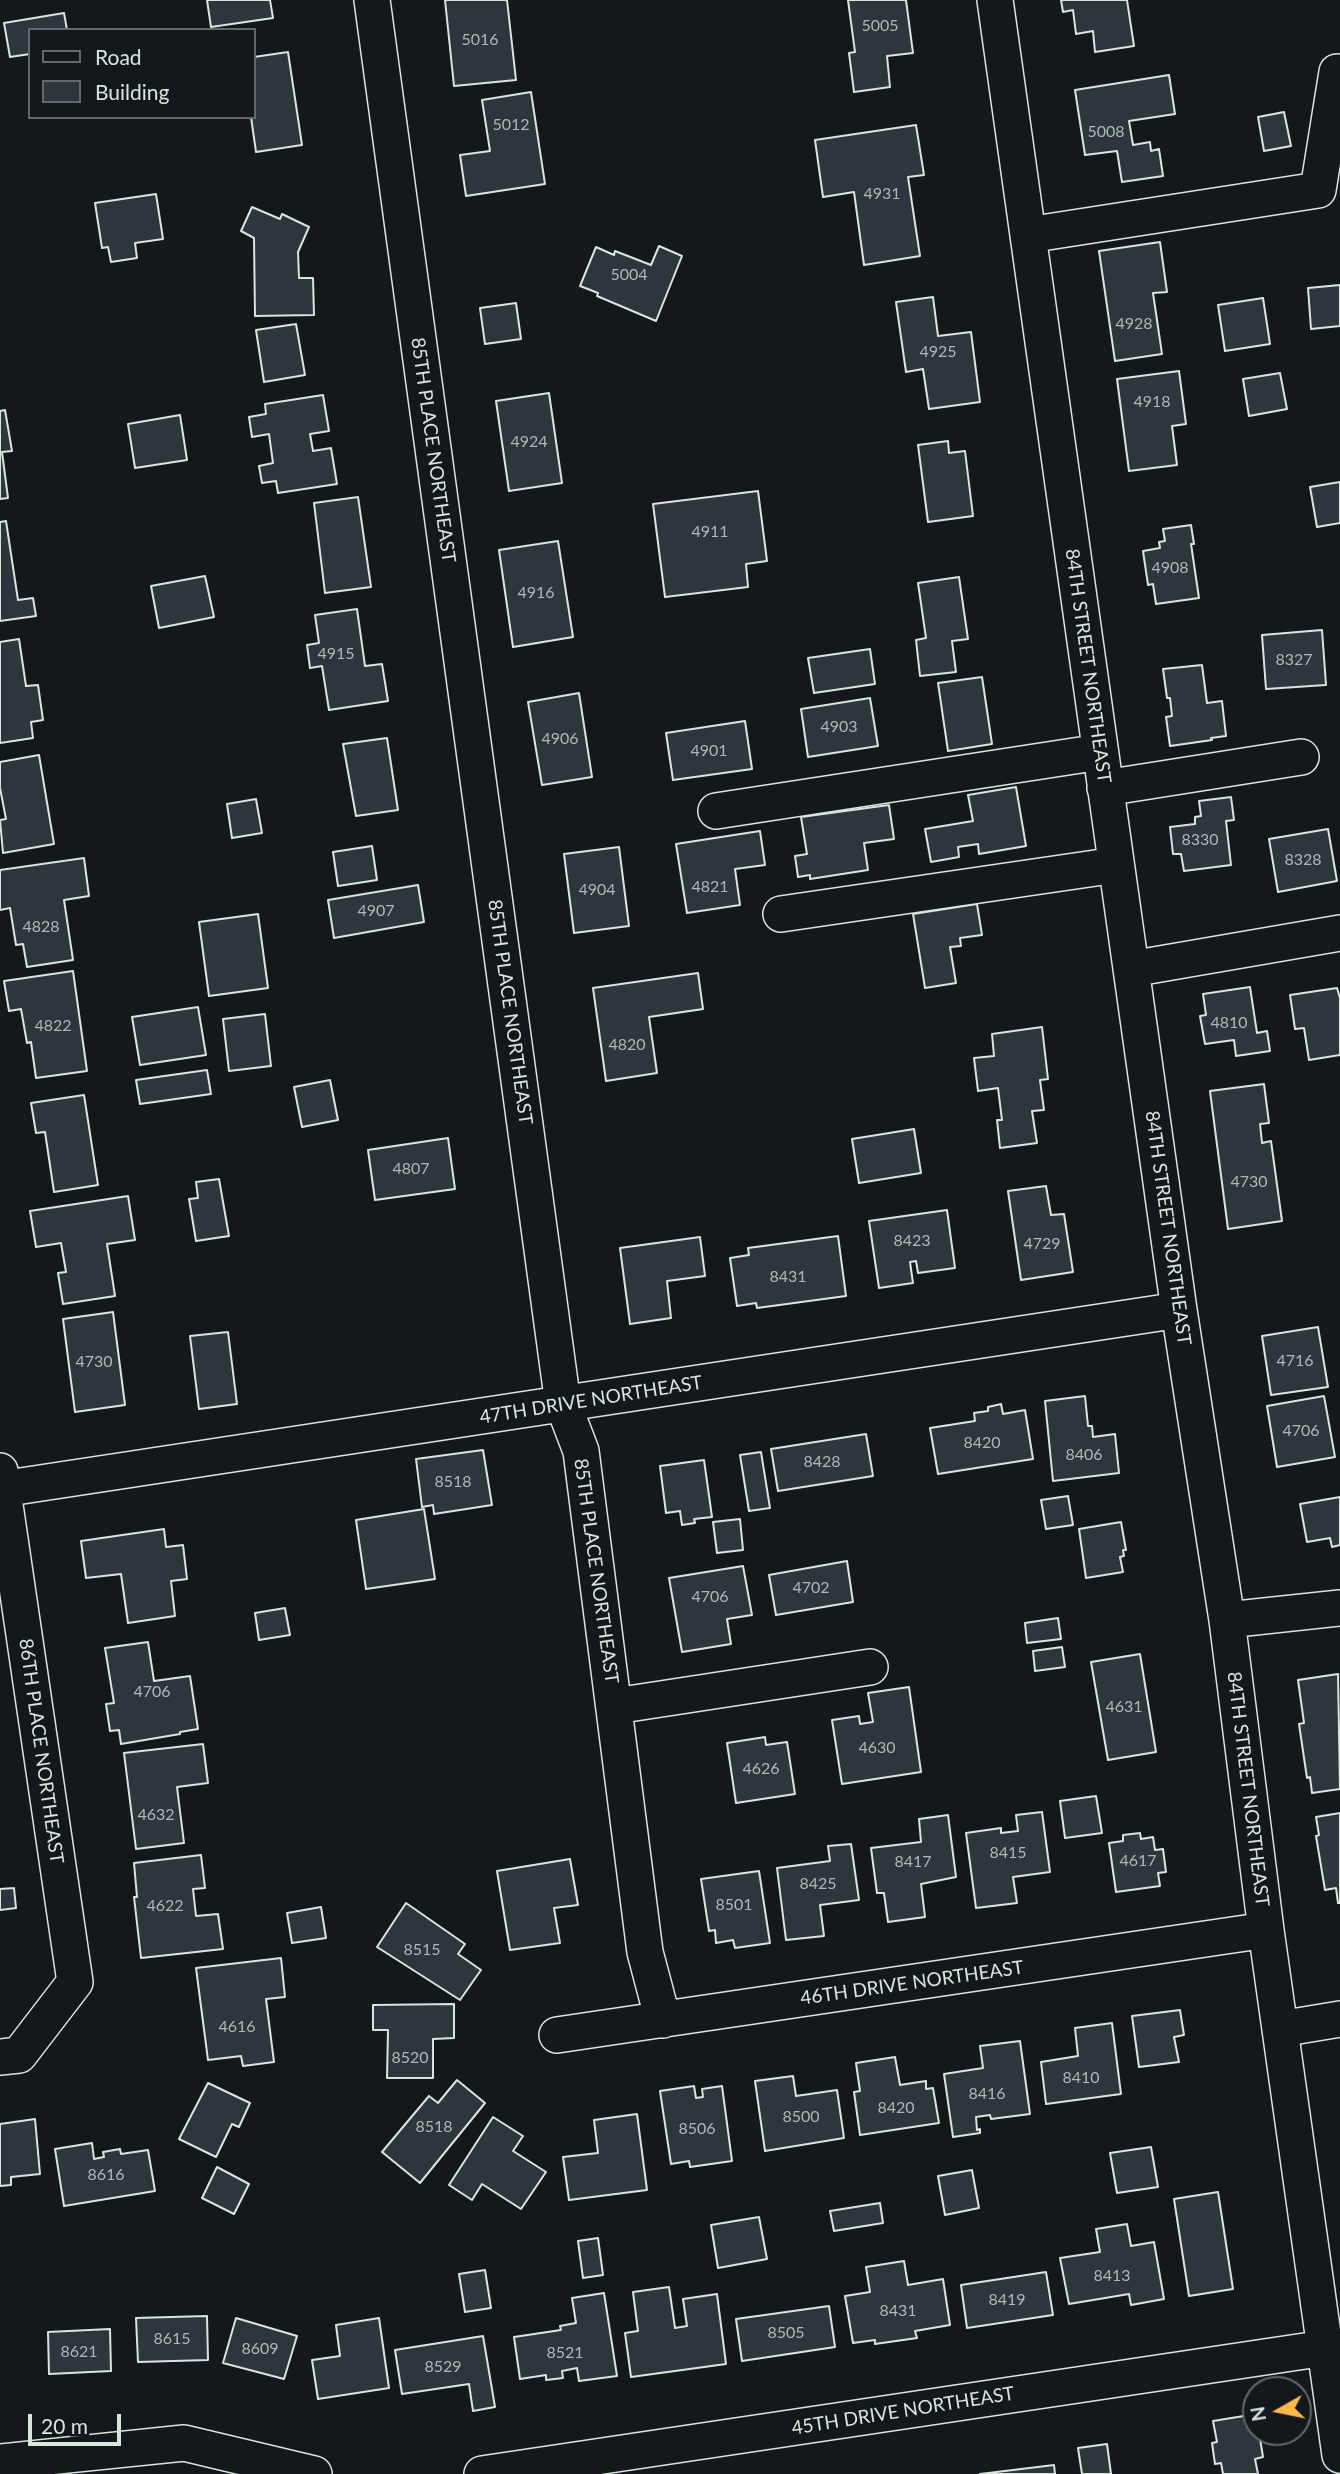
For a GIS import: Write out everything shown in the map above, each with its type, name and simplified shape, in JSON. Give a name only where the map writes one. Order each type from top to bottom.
[{"type":"street","name":"85TH PLACE NORTHEAST","points":[[372,0],[563,1404],[581,1451],[645,1952],[663,2020]]},
{"type":"street","name":"84TH STREET NORTHEAST","points":[[995,0],[1179,1310],[1227,1620],[1280,2029],[1328,2285],[1325,2348],[1340,2455]]},
{"type":"street","points":[[1028,235],[1318,190],[1337,72]]},
{"type":"street","points":[[716,811],[1100,752]]},
{"type":"street","points":[[1105,788],[1301,757]]},
{"type":"street","points":[[781,914],[1116,865]]},
{"type":"street","points":[[1131,969],[1332,938]]},
{"type":"street","name":"47TH DRIVE NORTHEAST","points":[[1,1480],[563,1404],[1179,1310]]},
{"type":"street","name":"86TH PLACE NORTHEAST","points":[[0,2057],[19,2055],[75,1982],[1,1480]]},
{"type":"street","points":[[1227,1620],[1340,1608]]},
{"type":"street","points":[[615,1706],[870,1667]]},
{"type":"street","name":"46TH DRIVE NORTHEAST","points":[[557,2035],[1266,1930]]},
{"type":"street","points":[[1280,2029],[1340,2019]]},
{"type":"street","name":"45TH DRIVE NORTHEAST","points":[[482,2474],[1325,2348]]},
{"type":"street","points":[[0,2462],[184,2443],[314,2474]]},
{"type":"building","points":[[207,0],[270,0],[273,18],[211,27]]},
{"type":"building","points":[[445,0],[507,0],[516,80],[454,86]]},
{"type":"building","points":[[848,0],[906,0],[913,53],[887,56],[890,87],[854,92],[849,53],[855,52]]},
{"type":"building","points":[[1061,0],[1127,0],[1134,46],[1095,52],[1093,31],[1076,34],[1073,10],[1063,12]]},
{"type":"building","points":[[64,13],[67,28],[28,28],[28,54],[10,57],[4,23]]},
{"type":"building","points":[[288,52],[302,145],[256,152],[251,119],[256,119],[256,57]]},
{"type":"building","points":[[1169,75],[1175,114],[1129,121],[1133,145],[1150,142],[1151,151],[1159,149],[1163,176],[1122,182],[1117,151],[1085,155],[1075,90]]},
{"type":"building","points":[[531,92],[545,184],[466,196],[460,155],[490,151],[482,100]]},
{"type":"building","points":[[1284,112],[1291,146],[1264,151],[1258,117]]},
{"type":"building","points":[[916,125],[924,175],[908,177],[920,256],[864,265],[854,192],[823,197],[815,140]]},
{"type":"building","points":[[156,194],[163,239],[135,243],[137,258],[111,262],[108,247],[102,248],[95,203]]},
{"type":"building","points":[[252,207],[280,219],[282,214],[309,227],[298,252],[299,278],[313,278],[314,315],[255,316],[254,238],[241,231]]},
{"type":"building","points":[[1160,242],[1167,292],[1153,293],[1162,354],[1115,361],[1099,251]]},
{"type":"building","points":[[659,246],[682,256],[656,321],[580,286],[596,247],[614,255],[615,251],[651,265]]},
{"type":"building","points":[[1340,285],[1340,326],[1311,329],[1308,288]]},
{"type":"building","points":[[933,297],[938,336],[971,332],[980,402],[929,409],[923,369],[906,372],[896,302]]},
{"type":"building","points":[[1263,298],[1270,344],[1225,351],[1218,305]]},
{"type":"building","points":[[516,303],[521,339],[485,344],[480,308]]},
{"type":"building","points":[[296,324],[305,375],[264,382],[256,330]]},
{"type":"building","points":[[1179,371],[1186,424],[1172,426],[1177,465],[1129,471],[1117,379]]},
{"type":"building","points":[[1280,373],[1287,409],[1249,416],[1243,379]]},
{"type":"building","points":[[549,393],[562,483],[509,491],[496,401]]},
{"type":"building","points":[[323,395],[329,431],[310,434],[313,451],[331,448],[337,484],[278,493],[276,481],[262,483],[259,466],[273,463],[269,434],[252,437],[249,417],[266,414],[265,404]]},
{"type":"building","points":[[5,410],[12,451],[2,452],[8,498],[0,499],[0,411]]},
{"type":"building","points":[[180,415],[187,460],[135,468],[128,424]]},
{"type":"building","points":[[948,441],[949,453],[965,451],[973,516],[928,522],[918,445]]},
{"type":"building","points":[[1340,482],[1340,523],[1317,527],[1310,487]]},
{"type":"building","points":[[758,491],[767,561],[746,564],[748,587],[665,597],[653,504]]},
{"type":"building","points":[[358,497],[371,587],[325,593],[314,503]]},
{"type":"building","points":[[6,521],[18,600],[33,598],[36,616],[0,621],[0,522]]},
{"type":"building","points":[[1191,525],[1199,598],[1156,604],[1153,584],[1148,585],[1143,551],[1160,548],[1159,542],[1165,541],[1163,529]]},
{"type":"building","points":[[558,541],[573,637],[513,647],[499,550]]},
{"type":"building","points":[[205,576],[214,617],[159,628],[151,586]]},
{"type":"building","points":[[959,577],[968,639],[952,641],[956,672],[920,676],[916,640],[926,638],[918,583]]},
{"type":"building","points":[[357,609],[365,666],[382,664],[388,701],[329,710],[322,666],[310,668],[307,645],[319,643],[315,615]]},
{"type":"building","points":[[1322,630],[1326,685],[1266,689],[1262,635]]},
{"type":"building","points":[[19,639],[26,686],[38,685],[43,720],[31,722],[33,738],[0,743],[0,642]]},
{"type":"building","points":[[870,649],[875,684],[814,693],[808,658]]},
{"type":"building","points":[[1202,665],[1207,703],[1222,701],[1226,736],[1170,746],[1166,717],[1172,716],[1163,669]]},
{"type":"building","points":[[982,677],[992,744],[948,751],[938,683]]},
{"type":"building","points":[[579,693],[592,777],[542,785],[528,702]]},
{"type":"building","points":[[870,698],[878,746],[808,757],[801,709]]},
{"type":"building","points":[[745,721],[752,769],[673,780],[666,733]]},
{"type":"building","points":[[387,738],[398,810],[356,816],[343,744]]},
{"type":"building","points":[[39,755],[54,844],[3,853],[0,820],[6,819],[0,788],[0,762]]},
{"type":"building","points":[[1016,787],[1026,846],[979,854],[978,844],[958,847],[959,857],[931,862],[925,829],[973,821],[968,795]]},
{"type":"building","points":[[1231,797],[1234,820],[1226,821],[1231,865],[1184,871],[1181,854],[1173,854],[1170,827],[1195,824],[1195,817],[1201,816],[1199,801]]},
{"type":"building","points":[[256,799],[262,833],[232,838],[227,804]]},
{"type":"building","points":[[889,805],[894,839],[864,843],[868,870],[810,879],[810,875],[798,877],[795,856],[807,854],[801,817]]},
{"type":"building","points":[[1328,829],[1337,881],[1278,892],[1269,839]]},
{"type":"building","points":[[760,831],[765,865],[735,869],[740,905],[687,913],[676,844]]},
{"type":"building","points":[[372,846],[377,880],[338,886],[333,852]]},
{"type":"building","points":[[619,847],[629,926],[574,933],[564,854]]},
{"type":"building","points":[[84,858],[89,896],[64,900],[73,960],[27,967],[23,944],[16,945],[10,908],[0,910],[0,870]]},
{"type":"building","points":[[418,885],[424,922],[334,938],[328,900]]},
{"type":"building","points":[[977,904],[982,935],[960,938],[961,946],[950,947],[956,983],[925,988],[913,914]]},
{"type":"building","points":[[258,914],[268,988],[209,996],[199,922]]},
{"type":"building","points":[[73,971],[87,1071],[36,1078],[31,1042],[27,1043],[21,1009],[9,1011],[4,981]]},
{"type":"building","points":[[698,973],[703,1009],[649,1017],[657,1073],[606,1081],[593,988]]},
{"type":"building","points":[[1250,987],[1257,1033],[1267,1031],[1270,1051],[1236,1056],[1234,1040],[1205,1044],[1200,1016],[1206,1015],[1203,994]]},
{"type":"building","points":[[1337,988],[1340,998],[1340,1055],[1309,1060],[1304,1028],[1295,1029],[1290,995]]},
{"type":"building","points":[[198,1007],[206,1055],[140,1065],[132,1017]]},
{"type":"building","points":[[265,1014],[271,1066],[229,1071],[223,1019]]},
{"type":"building","points":[[1042,1027],[1048,1079],[1040,1080],[1044,1110],[1032,1111],[1037,1143],[1000,1148],[997,1120],[1002,1120],[998,1088],[978,1091],[974,1058],[994,1056],[992,1034]]},
{"type":"building","points":[[207,1070],[211,1094],[140,1104],[136,1080]]},
{"type":"building","points":[[330,1080],[338,1120],[302,1127],[294,1087]]},
{"type":"building","points":[[1264,1084],[1269,1123],[1260,1124],[1262,1143],[1271,1141],[1282,1221],[1228,1229],[1210,1091]]},
{"type":"building","points":[[84,1095],[98,1185],[54,1192],[45,1132],[36,1133],[31,1103]]},
{"type":"building","points":[[914,1129],[921,1173],[859,1183],[852,1139]]},
{"type":"building","points":[[448,1138],[455,1189],[375,1200],[368,1150]]},
{"type":"building","points":[[219,1179],[229,1236],[196,1241],[189,1199],[198,1198],[196,1182]]},
{"type":"building","points":[[1046,1186],[1051,1215],[1064,1214],[1073,1272],[1021,1280],[1008,1191]]},
{"type":"building","points":[[128,1196],[135,1240],[107,1244],[115,1296],[63,1304],[58,1273],[66,1272],[61,1243],[36,1247],[30,1211]]},
{"type":"building","points":[[947,1210],[955,1268],[918,1273],[916,1261],[910,1262],[913,1283],[879,1288],[869,1221]]},
{"type":"building","points":[[838,1236],[846,1296],[757,1308],[756,1303],[737,1306],[730,1258],[749,1255],[748,1248]]},
{"type":"building","points":[[700,1237],[705,1276],[667,1281],[671,1318],[630,1324],[620,1248]]},
{"type":"building","points":[[113,1312],[125,1405],[75,1412],[63,1319]]},
{"type":"building","points":[[1318,1327],[1328,1387],[1271,1395],[1262,1336]]},
{"type":"building","points":[[228,1332],[237,1404],[199,1409],[190,1336]]},
{"type":"building","points":[[1085,1396],[1088,1426],[1092,1426],[1093,1437],[1115,1434],[1119,1473],[1053,1481],[1045,1401]]},
{"type":"building","points":[[1324,1396],[1335,1457],[1277,1467],[1267,1406]]},
{"type":"building","points":[[1001,1404],[1003,1414],[1025,1410],[1033,1459],[938,1474],[930,1428],[975,1421],[974,1413],[988,1411],[988,1407]]},
{"type":"building","points":[[866,1434],[873,1476],[778,1491],[771,1449]]},
{"type":"building","points":[[483,1450],[492,1505],[434,1514],[433,1505],[422,1507],[416,1459]]},
{"type":"building","points":[[761,1452],[770,1508],[749,1511],[740,1455]]},
{"type":"building","points":[[704,1460],[712,1517],[694,1519],[695,1523],[682,1525],[680,1511],[666,1513],[660,1466]]},
{"type":"building","points":[[1068,1496],[1073,1525],[1046,1529],[1041,1500]]},
{"type":"building","points":[[1340,1497],[1340,1545],[1332,1547],[1330,1538],[1307,1542],[1300,1504]]},
{"type":"building","points":[[424,1509],[435,1579],[366,1589],[356,1520]]},
{"type":"building","points":[[740,1519],[743,1550],[717,1553],[713,1522]]},
{"type":"building","points":[[1121,1522],[1126,1550],[1123,1550],[1124,1556],[1120,1557],[1123,1572],[1086,1578],[1079,1529]]},
{"type":"building","points":[[164,1529],[166,1547],[183,1545],[187,1579],[171,1581],[175,1616],[128,1623],[121,1574],[86,1578],[81,1541]]},
{"type":"building","points":[[847,1561],[853,1602],[776,1615],[769,1575]]},
{"type":"building","points":[[743,1566],[752,1615],[727,1619],[731,1644],[682,1652],[669,1578]]},
{"type":"building","points":[[285,1608],[290,1635],[259,1640],[255,1613]]},
{"type":"building","points":[[1058,1618],[1061,1639],[1027,1643],[1025,1623]]},
{"type":"building","points":[[148,1642],[154,1681],[190,1676],[198,1729],[121,1744],[119,1730],[110,1731],[106,1704],[114,1703],[105,1648]]},
{"type":"building","points":[[1062,1647],[1065,1667],[1035,1671],[1033,1651]]},
{"type":"building","points":[[1140,1654],[1156,1752],[1108,1760],[1091,1662]]},
{"type":"building","points":[[1338,1674],[1340,1789],[1312,1793],[1310,1777],[1307,1778],[1299,1724],[1304,1723],[1298,1680]]},
{"type":"building","points":[[909,1687],[921,1772],[842,1784],[832,1720],[859,1716],[860,1724],[873,1722],[868,1693]]},
{"type":"building","points":[[765,1737],[766,1745],[787,1742],[795,1794],[736,1803],[727,1743]]},
{"type":"building","points":[[203,1744],[208,1783],[177,1787],[184,1843],[136,1849],[124,1753]]},
{"type":"building","points":[[1096,1796],[1102,1833],[1065,1838],[1060,1801]]},
{"type":"building","points":[[1042,1812],[1050,1872],[1013,1877],[1017,1903],[976,1908],[966,1833],[1001,1828],[1001,1833],[1018,1831],[1016,1815]]},
{"type":"building","points":[[1340,1813],[1338,1903],[1336,1888],[1325,1890],[1316,1836],[1319,1835],[1316,1817]]},
{"type":"building","points":[[948,1815],[956,1877],[921,1884],[925,1917],[888,1922],[884,1893],[877,1893],[871,1848],[921,1842],[919,1819]]},
{"type":"building","points":[[1140,1833],[1141,1839],[1153,1837],[1155,1850],[1163,1849],[1166,1872],[1158,1873],[1160,1886],[1116,1892],[1109,1843],[1123,1841],[1123,1835]]},
{"type":"building","points":[[851,1844],[859,1900],[820,1905],[824,1936],[786,1940],[777,1868],[830,1861],[828,1846]]},
{"type":"building","points":[[201,1855],[205,1888],[193,1889],[196,1916],[218,1914],[223,1949],[141,1958],[134,1897],[137,1897],[134,1863]]},
{"type":"building","points":[[570,1859],[578,1905],[554,1908],[560,1943],[510,1950],[497,1871]]},
{"type":"building","points":[[759,1871],[770,1943],[735,1948],[733,1940],[716,1943],[715,1930],[709,1931],[701,1879]]},
{"type":"building","points":[[14,1888],[16,1908],[0,1910],[0,1889]]},
{"type":"building","points":[[406,1903],[465,1944],[458,1954],[481,1970],[460,2000],[377,1947]]},
{"type":"building","points":[[321,1907],[326,1938],[292,1943],[287,1913]]},
{"type":"building","points":[[281,1958],[285,1997],[266,1999],[274,2062],[243,2066],[241,2056],[208,2060],[196,1968]]},
{"type":"building","points":[[454,2004],[454,2038],[433,2039],[433,2078],[387,2078],[388,2030],[373,2030],[373,2005]]},
{"type":"building","points":[[1180,2010],[1184,2035],[1174,2037],[1179,2062],[1139,2067],[1132,2016]]},
{"type":"building","points":[[1112,2023],[1121,2094],[1046,2104],[1041,2062],[1078,2056],[1075,2028]]},
{"type":"building","points":[[1020,2041],[1030,2114],[991,2119],[990,2115],[976,2117],[977,2130],[980,2129],[980,2133],[953,2137],[944,2074],[983,2068],[980,2046]]},
{"type":"building","points":[[895,2057],[900,2085],[926,2081],[926,2089],[933,2088],[939,2123],[860,2135],[854,2092],[860,2091],[856,2063]]},
{"type":"building","points":[[793,2076],[796,2096],[837,2090],[844,2138],[765,2151],[755,2081]]},
{"type":"building","points":[[457,2080],[485,2103],[420,2183],[382,2152],[429,2096],[438,2103]]},
{"type":"building","points":[[208,2083],[250,2103],[239,2127],[232,2124],[216,2157],[179,2139]]},
{"type":"building","points":[[694,2086],[696,2098],[703,2097],[702,2089],[722,2086],[732,2161],[690,2167],[689,2161],[671,2164],[660,2091]]},
{"type":"building","points":[[637,2114],[647,2190],[569,2200],[563,2157],[598,2153],[594,2120]]},
{"type":"building","points":[[493,2117],[523,2136],[513,2151],[546,2172],[521,2209],[482,2184],[472,2200],[449,2185]]},
{"type":"building","points":[[35,2119],[40,2174],[11,2177],[11,2185],[0,2186],[0,2124]]},
{"type":"building","points":[[92,2143],[94,2159],[104,2157],[103,2152],[120,2149],[121,2154],[148,2150],[155,2191],[64,2206],[55,2149]]},
{"type":"building","points":[[1151,2147],[1158,2187],[1117,2193],[1110,2153]]},
{"type":"building","points":[[217,2167],[249,2184],[234,2214],[202,2198]]},
{"type":"building","points":[[972,2170],[979,2208],[945,2215],[938,2176]]},
{"type":"building","points":[[1218,2192],[1233,2289],[1189,2296],[1174,2199]]},
{"type":"building","points":[[880,2203],[883,2223],[834,2231],[830,2211]]},
{"type":"building","points":[[759,2217],[767,2259],[718,2268],[711,2225]]},
{"type":"building","points":[[1127,2224],[1131,2246],[1154,2242],[1164,2299],[1131,2305],[1129,2294],[1069,2304],[1060,2258],[1100,2252],[1096,2229]]},
{"type":"building","points":[[598,2238],[603,2275],[583,2278],[578,2241]]},
{"type":"building","points":[[904,2261],[908,2285],[943,2279],[950,2325],[915,2331],[917,2338],[875,2344],[875,2340],[853,2343],[845,2296],[870,2292],[866,2267]]},
{"type":"building","points":[[485,2270],[491,2308],[465,2312],[459,2274]]},
{"type":"building","points":[[1046,2272],[1053,2315],[967,2328],[961,2285]]},
{"type":"building","points":[[669,2287],[675,2328],[687,2326],[683,2299],[717,2294],[726,2364],[631,2377],[625,2333],[638,2331],[633,2292]]},
{"type":"building","points":[[604,2293],[617,2376],[579,2381],[577,2368],[562,2371],[563,2378],[546,2380],[546,2375],[520,2379],[514,2337],[561,2330],[560,2326],[576,2323],[572,2298]]},
{"type":"building","points":[[829,2306],[835,2347],[742,2361],[736,2319]]},
{"type":"building","points":[[207,2316],[208,2360],[138,2362],[136,2318]]},
{"type":"building","points":[[236,2318],[297,2336],[284,2379],[223,2363]]},
{"type":"building","points":[[379,2318],[389,2388],[318,2399],[312,2360],[340,2356],[336,2325]]},
{"type":"building","points":[[110,2329],[111,2371],[49,2374],[48,2332]]},
{"type":"building","points":[[483,2336],[495,2407],[473,2411],[469,2384],[402,2394],[395,2350]]},
{"type":"building","points":[[1242,2416],[1242,2446],[1261,2446],[1263,2457],[1255,2459],[1258,2474],[1223,2474],[1221,2463],[1215,2464],[1212,2443],[1217,2442],[1213,2421]]},
{"type":"building","points":[[1107,2444],[1111,2474],[1082,2474],[1078,2448]]},
{"type":"building","points":[[1054,2465],[1055,2474],[980,2474]]}]
